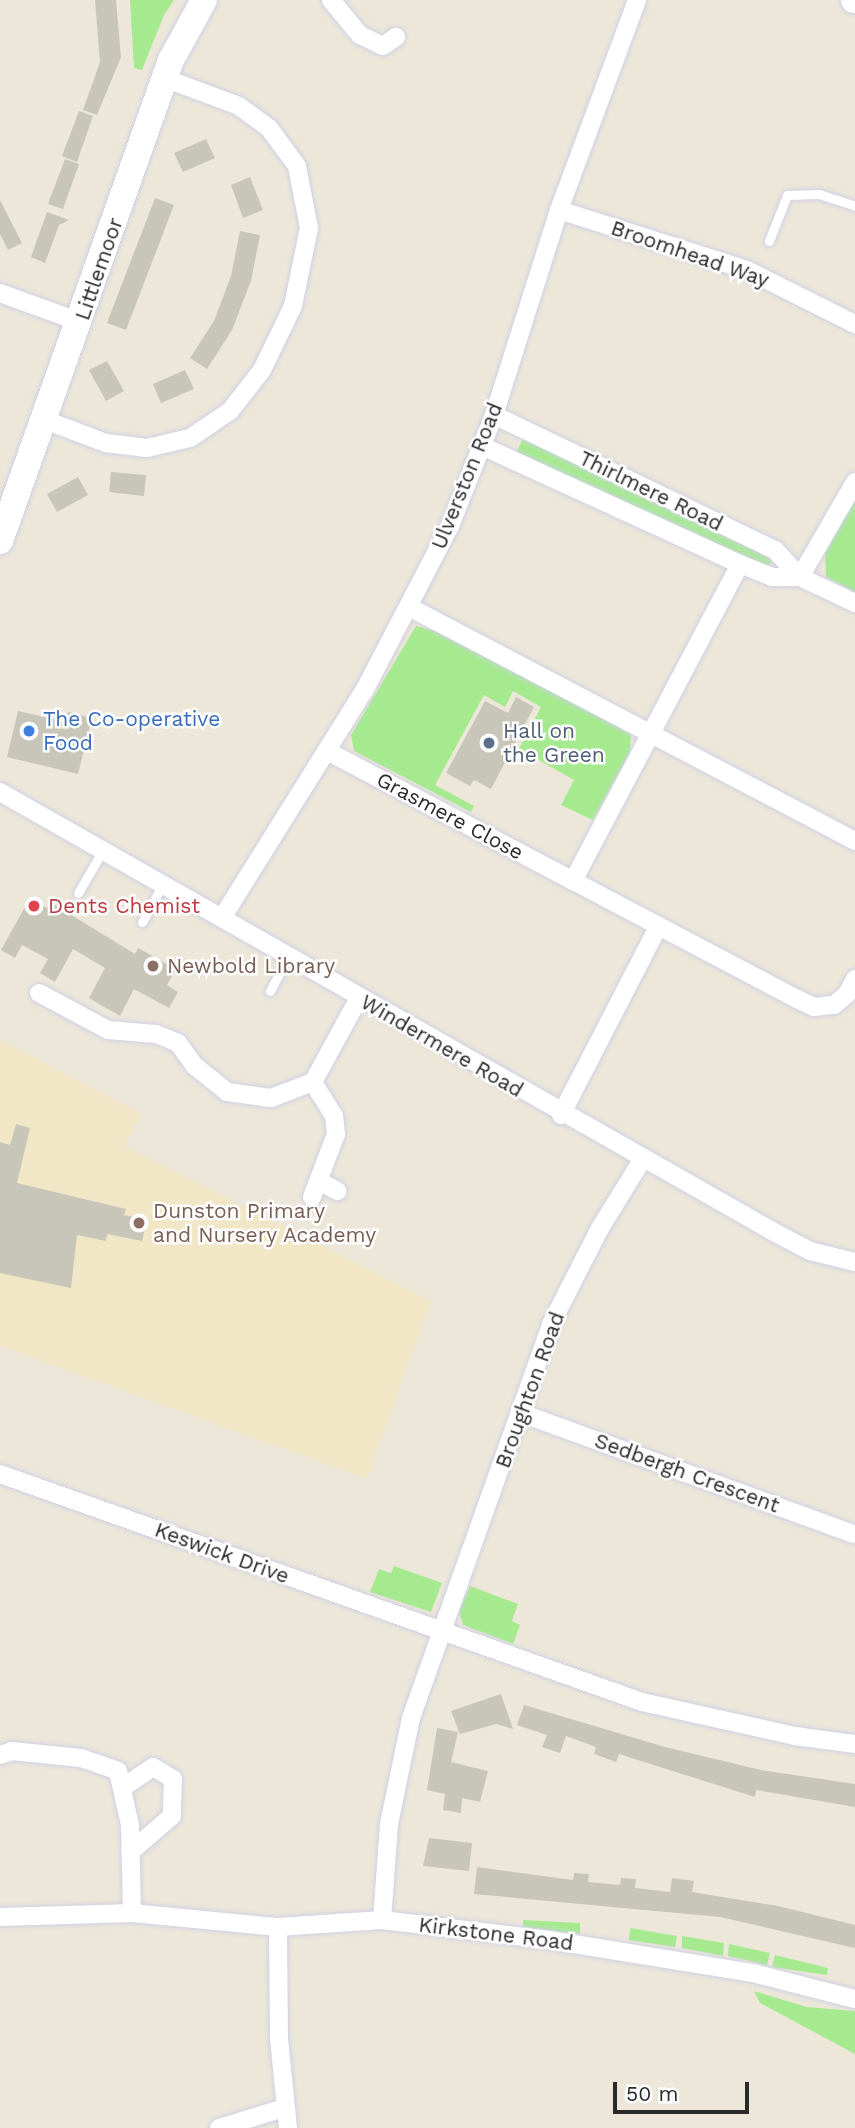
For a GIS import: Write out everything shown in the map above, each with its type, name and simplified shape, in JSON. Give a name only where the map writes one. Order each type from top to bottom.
[{"type":"main road","name":"Littlemoor","points":[[0,541],[80,322],[164,78],[204,0]]},
{"type":"street","points":[[331,0],[360,35],[383,46],[396,37]]},
{"type":"street","name":"Ulverston Road","points":[[222,918],[327,751],[409,607],[450,526],[494,415],[559,209],[637,0]]},
{"type":"street","points":[[45,420],[106,443],[147,448],[190,438],[230,411],[262,370],[293,306],[309,228],[298,166],[269,128],[239,106],[164,78]]},
{"type":"street","name":"Broomhead Way","points":[[559,209],[747,270],[855,324]]},
{"type":"street","points":[[0,293],[80,322]]},
{"type":"street","name":"Thirlmere Road","points":[[494,415],[775,550],[800,577],[855,603]]},
{"type":"street","name":"Thirlmere Road","points":[[482,446],[740,564],[774,577],[800,577]]},
{"type":"street","points":[[800,577],[855,482]]},
{"type":"street","points":[[573,881],[740,564]]},
{"type":"street","points":[[409,607],[855,841]]},
{"type":"street","name":"Grasmere Close","points":[[327,751],[814,1007],[834,1006],[847,994],[855,979]]},
{"type":"street","name":"Windermere Road","points":[[0,792],[642,1160],[810,1251],[855,1262]]},
{"type":"street","points":[[561,1115],[658,927]]},
{"type":"street","points":[[39,993],[108,1031],[156,1034],[178,1043],[195,1066],[227,1092],[271,1098],[313,1082],[359,998]]},
{"type":"street","points":[[313,1082],[334,1116],[337,1135],[316,1189],[337,1191]]},
{"type":"street","name":"Broughton Road","points":[[444,1632],[551,1324],[599,1230],[642,1160]]},
{"type":"street","name":"Sedbergh Crescent","points":[[521,1413],[855,1535]]},
{"type":"street","name":"Keswick Drive","points":[[0,1474],[642,1702],[795,1736],[855,1744]]},
{"type":"street","points":[[382,1920],[388,1824],[411,1718],[444,1632]]},
{"type":"street","points":[[0,1755],[12,1751],[81,1758],[118,1771],[130,1852],[132,1913]]},
{"type":"street","points":[[122,1788],[153,1767],[173,1779],[172,1816],[130,1852]]},
{"type":"street","name":"Kirkstone Road","points":[[0,1917],[132,1913],[278,1927],[382,1920],[549,1940],[750,1973],[855,1999]]},
{"type":"street","points":[[278,1927],[284,2108],[288,2128]]},
{"type":"street","points":[[219,2128],[284,2108]]},
{"type":"lane","points":[[769,241],[787,195],[819,194],[855,206]]},
{"type":"lane","points":[[78,893],[103,849]]},
{"type":"lane","points":[[142,922],[163,884]]},
{"type":"lane","points":[[270,991],[288,957]]},
{"type":"shaded area","name":"Dunston Primary and Nursery Academy","points":[[0,1040],[142,1114],[124,1146],[431,1301],[367,1479],[0,1346]]},
{"type":"green space","points":[[130,0],[174,0],[164,15],[142,70],[134,68]]},
{"type":"green space","points":[[523,439],[774,555],[768,568],[516,453]]},
{"type":"green space","points":[[855,500],[855,592],[826,577],[825,550]]},
{"type":"green space","points":[[416,626],[439,632],[631,733],[630,752],[593,820],[561,805],[574,780],[519,749],[541,707],[513,691],[505,707],[484,695],[435,785],[474,806],[471,812],[354,751],[351,735]]},
{"type":"green space","points":[[394,1566],[442,1583],[431,1612],[370,1592],[379,1569],[391,1573]]},
{"type":"green space","points":[[470,1586],[518,1604],[512,1621],[520,1625],[513,1644],[463,1625],[459,1612]]},
{"type":"green space","points":[[523,1920],[580,1923],[580,1934],[523,1927]]},
{"type":"green space","points":[[630,1928],[677,1936],[675,1947],[629,1940]]},
{"type":"green space","points":[[682,1936],[724,1943],[723,1956],[682,1948]]},
{"type":"green space","points":[[729,1944],[770,1953],[767,1965],[728,1956]]},
{"type":"green space","points":[[775,1955],[828,1968],[827,1975],[772,1967]]},
{"type":"green space","points":[[754,1991],[807,2007],[855,2011],[855,2054],[760,2003]]},
{"type":"building","points":[[95,0],[116,0],[121,57],[97,115],[83,110],[100,62]]},
{"type":"building","points":[[79,111],[93,116],[77,162],[62,156]]},
{"type":"building","points":[[206,139],[215,158],[183,172],[174,153]]},
{"type":"building","points":[[65,159],[79,164],[63,209],[48,204]]},
{"type":"building","points":[[250,177],[263,210],[243,218],[231,185]]},
{"type":"building","points":[[155,198],[174,205],[126,330],[107,323]]},
{"type":"building","points":[[0,200],[22,243],[8,250],[0,234]]},
{"type":"building","points":[[47,212],[69,220],[59,225],[45,263],[31,257]]},
{"type":"building","points":[[240,231],[260,235],[251,281],[232,330],[207,369],[190,358],[214,321],[231,276]]},
{"type":"building","points":[[107,361],[124,391],[106,401],[89,370]]},
{"type":"building","points":[[185,370],[194,389],[161,403],[153,384]]},
{"type":"building","points":[[111,472],[146,475],[144,496],[109,492]]},
{"type":"building","points":[[78,477],[88,495],[57,512],[47,494]]},
{"type":"building","name":"Hall on the Green","points":[[516,697],[534,707],[491,789],[474,780],[470,786],[446,773],[485,701],[508,713]]},
{"type":"building","points":[[18,711],[66,722],[68,712],[92,718],[78,774],[7,757]]},
{"type":"building","points":[[30,898],[47,908],[50,902],[135,954],[138,948],[176,969],[167,985],[178,992],[169,1008],[134,989],[120,1016],[89,998],[105,968],[73,949],[55,982],[40,973],[48,959],[22,945],[15,958],[1,950]]},
{"type":"building","points":[[16,1124],[30,1128],[17,1183],[126,1209],[124,1215],[147,1220],[142,1241],[107,1234],[106,1241],[77,1235],[71,1288],[0,1273],[0,1142],[10,1145]]},
{"type":"building","points":[[501,1694],[513,1729],[496,1724],[460,1734],[451,1711]]},
{"type":"building","points":[[524,1705],[665,1747],[761,1770],[855,1784],[855,1807],[756,1790],[755,1797],[619,1754],[616,1762],[594,1754],[596,1747],[566,1736],[560,1753],[542,1747],[547,1735],[517,1725]]},
{"type":"building","points":[[437,1728],[458,1732],[451,1762],[488,1771],[480,1802],[462,1798],[461,1813],[443,1810],[445,1794],[427,1790]]},
{"type":"building","points":[[429,1838],[472,1843],[469,1871],[423,1866]]},
{"type":"building","points":[[477,1867],[573,1880],[574,1873],[589,1874],[588,1882],[620,1885],[621,1878],[636,1879],[635,1888],[670,1892],[672,1878],[694,1881],[692,1892],[778,1906],[855,1925],[855,1948],[720,1917],[474,1894]]},
{"type":"place","name":"The Co-operative Food","points":[[29,731]]},
{"type":"place","name":"Hall on the Green","points":[[489,743]]},
{"type":"place","name":"Dents Chemist","points":[[34,906]]},
{"type":"place","name":"Newbold Library","points":[[153,966]]},
{"type":"place","name":"Dunston Primary and Nursery Academy","points":[[139,1223]]}]
